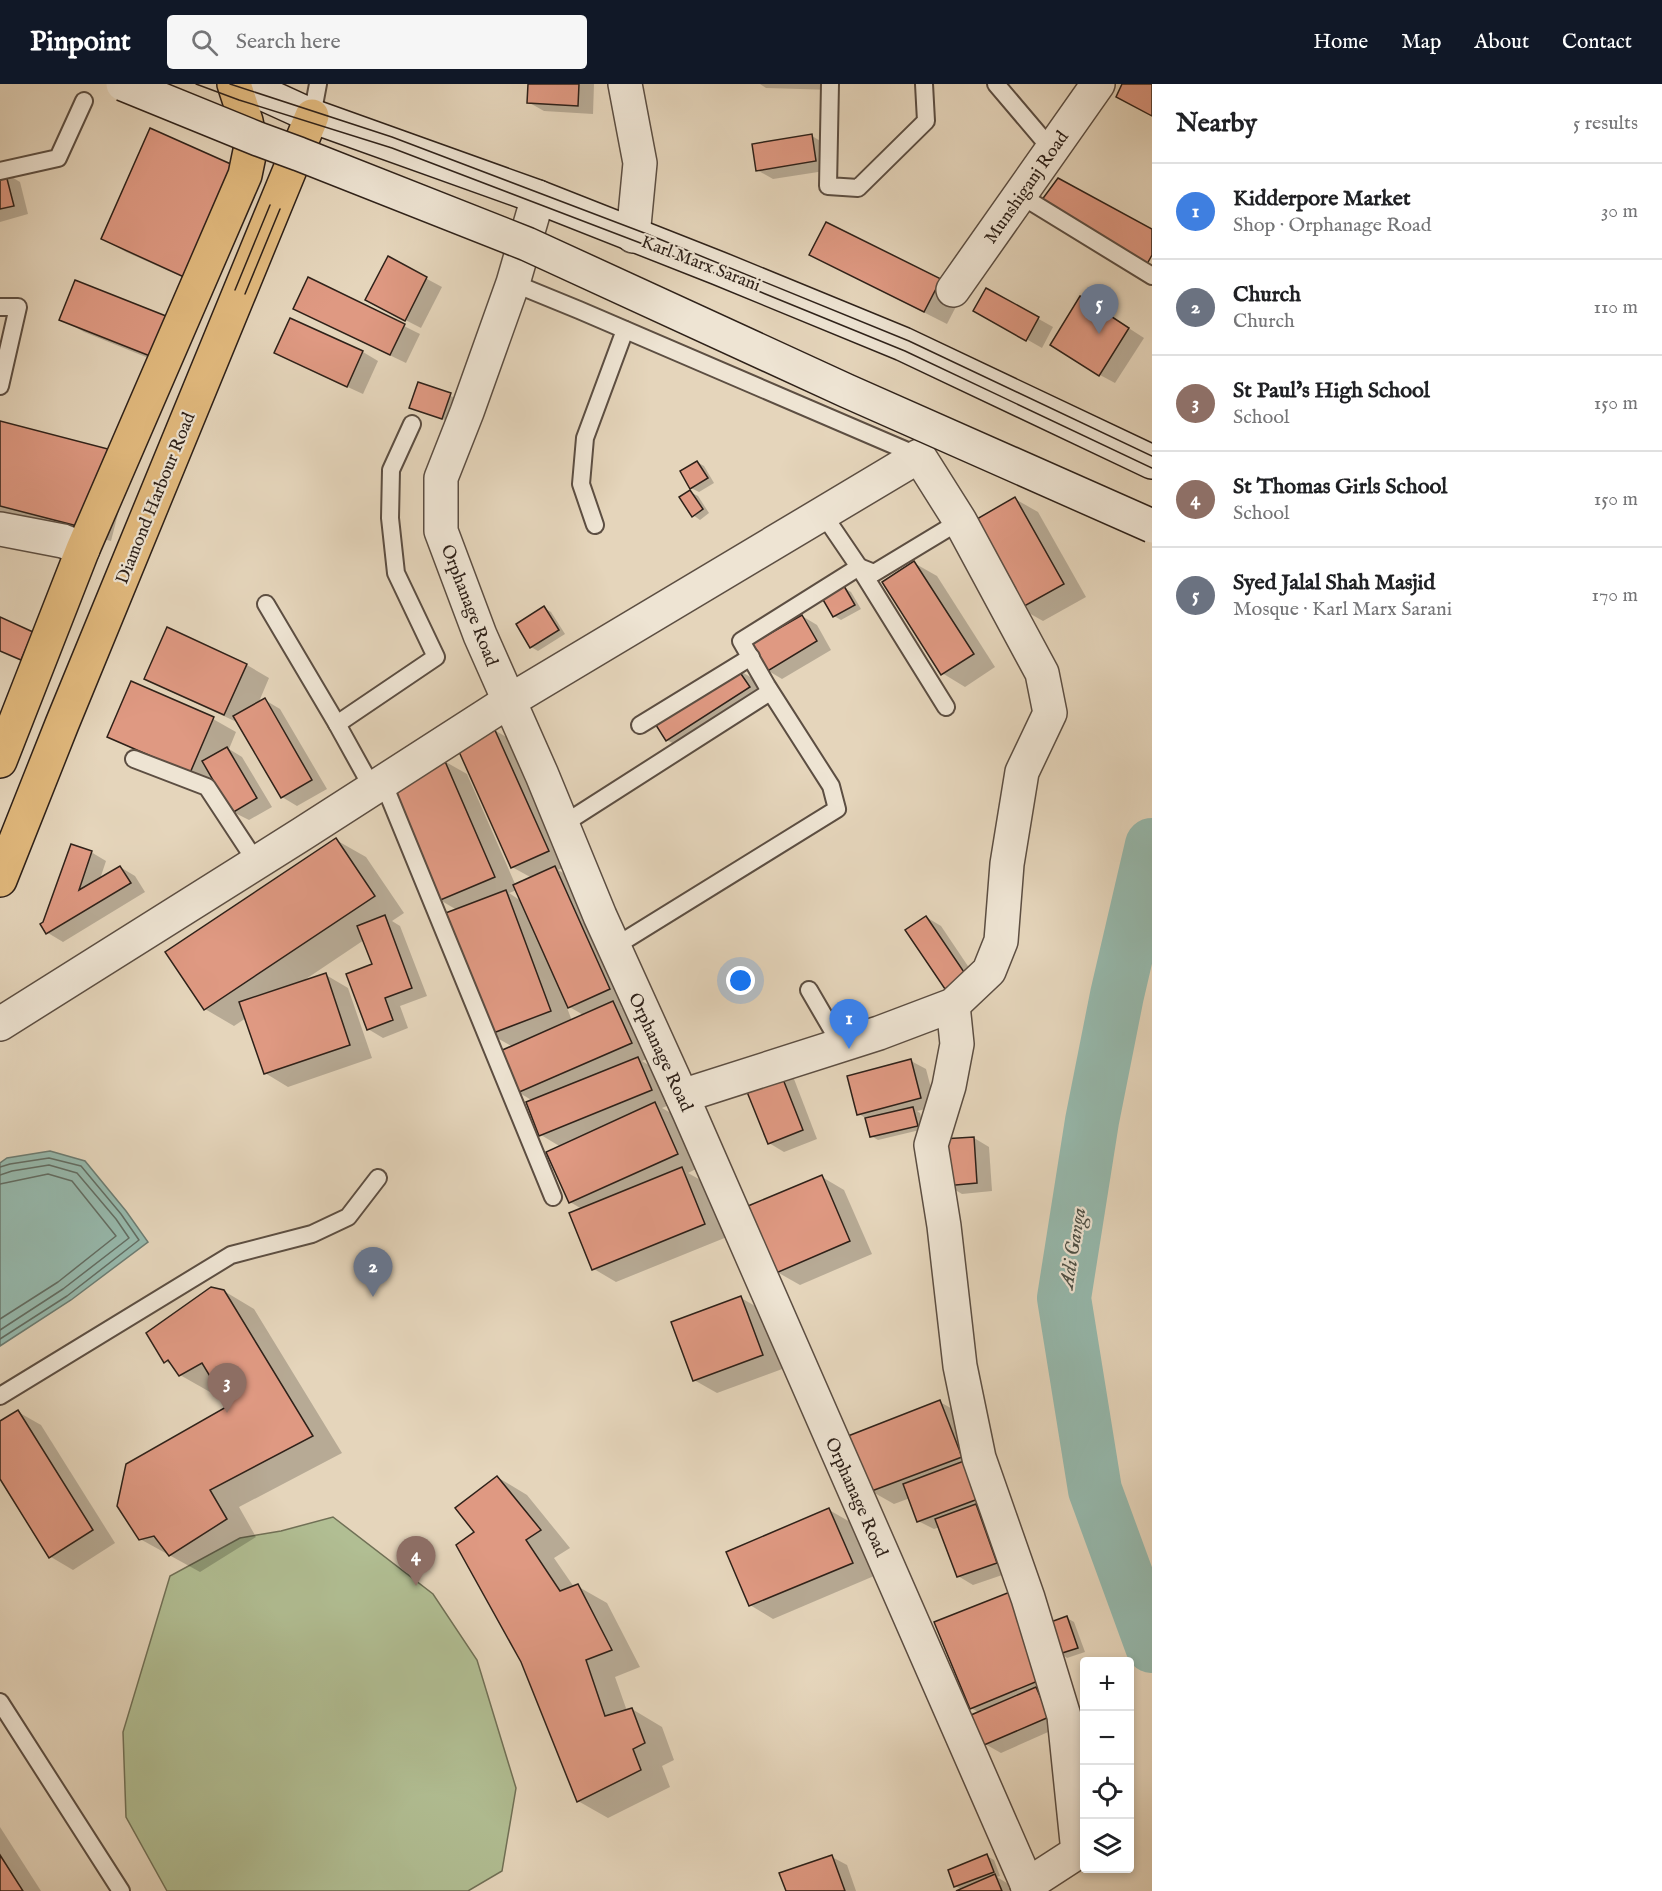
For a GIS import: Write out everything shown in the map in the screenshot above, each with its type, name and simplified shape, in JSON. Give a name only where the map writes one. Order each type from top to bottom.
[{"type":"main road","points":[[0,761],[83,549],[245,175],[251,146],[234,84]]},
{"type":"main road","name":"Diamond Harbour Road","points":[[0,880],[312,116]]},
{"type":"street","points":[[123,84],[526,244],[847,391],[1152,526]]},
{"type":"street","name":"Karl Marx Sarani","points":[[242,84],[312,116],[538,197],[903,344],[1152,462]]},
{"type":"street","points":[[625,84],[640,163],[633,236]]},
{"type":"street","name":"Munshiganj Road","points":[[953,290],[1098,84]]},
{"type":"street","name":"Orphanage Road","points":[[538,197],[513,283],[441,478],[441,531],[480,635],[614,947],[1029,1888]]},
{"type":"street","points":[[0,1024],[257,863],[508,700],[919,456],[960,521],[1042,673],[1050,713],[1022,772],[1007,864],[1001,941],[989,971],[953,1005],[879,1033],[681,1096]]},
{"type":"street","points":[[0,529],[63,541],[83,549]]},
{"type":"street","points":[[953,1005],[957,1044],[949,1086],[931,1145],[944,1226],[960,1366],[979,1458],[1028,1598],[1064,1716],[1078,1852],[1029,1888]]},
{"type":"lane","points":[[312,116],[318,84]]},
{"type":"lane","points":[[830,84],[828,186],[858,188],[926,121],[924,84]]},
{"type":"lane","points":[[996,84],[1052,150]]},
{"type":"lane","points":[[0,171],[58,158],[84,101]]},
{"type":"lane","points":[[1020,195],[1152,276]]},
{"type":"lane","points":[[513,283],[919,456]]},
{"type":"lane","points":[[0,307],[18,308],[0,386]]},
{"type":"lane","points":[[595,525],[581,484],[585,438],[625,330]]},
{"type":"lane","points":[[338,724],[436,657],[396,573],[390,518],[392,471],[411,424]]},
{"type":"lane","points":[[823,514],[859,567],[946,707]]},
{"type":"lane","points":[[859,567],[874,573],[960,521]]},
{"type":"lane","points":[[614,947],[837,808],[831,786],[741,641],[859,567]]},
{"type":"lane","points":[[266,604],[338,724],[378,785],[553,1197]]},
{"type":"lane","points":[[640,725],[751,657]]},
{"type":"lane","points":[[562,825],[771,692]]},
{"type":"lane","points":[[134,759],[207,787],[257,863]]},
{"type":"lane","points":[[809,990],[841,1045]]},
{"type":"lane","points":[[0,1396],[231,1255],[312,1234],[348,1217],[378,1178]]},
{"type":"lane","points":[[0,1702],[121,1891]]},
{"type":"green space","points":[[333,1517],[433,1594],[477,1660],[516,1788],[502,1871],[468,1891],[167,1891],[126,1817],[123,1732],[170,1576],[240,1538],[281,1531]]},
{"type":"water","points":[[50,1151],[85,1161],[148,1242],[71,1300],[0,1346],[0,1163],[7,1158]]},
{"type":"building","points":[[528,84],[579,84],[578,106],[527,103]]},
{"type":"building","points":[[1122,84],[1152,84],[1152,116],[1116,97]]},
{"type":"building","points":[[150,128],[233,165],[184,277],[101,239]]},
{"type":"building","points":[[812,134],[816,161],[756,171],[752,144]]},
{"type":"building","points":[[5,171],[14,206],[0,209],[0,173]]},
{"type":"building","points":[[1058,178],[1152,229],[1152,255],[1147,264],[1041,201]]},
{"type":"building","points":[[826,222],[941,279],[924,312],[809,255]]},
{"type":"building","points":[[388,256],[427,277],[405,321],[365,300]]},
{"type":"building","points":[[308,277],[405,324],[390,355],[293,309]]},
{"type":"building","points":[[75,280],[171,318],[155,358],[59,320]]},
{"type":"building","points":[[986,288],[1039,317],[1026,341],[973,311]]},
{"type":"building","points":[[1080,296],[1129,328],[1099,376],[1050,345]]},
{"type":"building","points":[[290,318],[363,351],[347,387],[274,353]]},
{"type":"building","points":[[418,382],[451,393],[442,419],[409,408]]},
{"type":"building","points":[[0,421],[108,449],[89,529],[0,506]]},
{"type":"building","points":[[697,461],[708,478],[690,489],[680,471]]},
{"type":"building","points":[[690,490],[703,509],[692,517],[679,497]]},
{"type":"building","points":[[1015,497],[1064,584],[1019,609],[970,523]]},
{"type":"building","points":[[914,561],[974,654],[941,675],[882,582]]},
{"type":"building","points":[[844,586],[855,605],[833,617],[822,598]]},
{"type":"building","points":[[544,606],[559,630],[530,648],[516,624]]},
{"type":"building","points":[[802,615],[817,641],[766,672],[750,645]]},
{"type":"building","points":[[0,617],[33,632],[21,660],[0,651]]},
{"type":"building","points":[[167,627],[247,664],[224,715],[144,679]]},
{"type":"building","points":[[737,668],[750,687],[666,741],[654,722]]},
{"type":"building","points":[[131,681],[214,717],[190,773],[107,737]]},
{"type":"building","points":[[265,698],[312,780],[281,798],[233,716]]},
{"type":"building","points":[[494,728],[549,851],[511,868],[456,745]]},
{"type":"building","points":[[227,747],[257,798],[232,813],[202,761]]},
{"type":"building","points":[[444,759],[495,877],[438,901],[387,784]]},
{"type":"building","points":[[336,838],[375,896],[204,1010],[165,952]]},
{"type":"building","points":[[71,844],[92,851],[79,890],[120,866],[131,883],[46,934],[40,924],[43,922]]},
{"type":"building","points":[[555,866],[610,989],[568,1008],[513,885]]},
{"type":"building","points":[[506,890],[551,1011],[488,1035],[443,914]]},
{"type":"building","points":[[385,915],[412,988],[385,998],[393,1020],[367,1030],[346,974],[372,964],[357,926]]},
{"type":"building","points":[[926,916],[966,975],[945,989],[905,930]]},
{"type":"building","points":[[326,973],[350,1045],[264,1074],[239,1002]]},
{"type":"building","points":[[613,1001],[632,1043],[517,1093],[498,1052]]},
{"type":"building","points":[[638,1057],[652,1090],[539,1136],[526,1102]]},
{"type":"building","points":[[911,1059],[921,1098],[857,1115],[847,1076]]},
{"type":"building","points":[[779,1069],[803,1130],[768,1144],[743,1082]]},
{"type":"building","points":[[655,1102],[678,1154],[569,1203],[546,1152]]},
{"type":"building","points":[[913,1107],[918,1126],[870,1137],[865,1118]]},
{"type":"building","points":[[974,1137],[977,1183],[945,1186],[942,1139]]},
{"type":"building","points":[[682,1167],[705,1224],[592,1270],[569,1213]]},
{"type":"building","points":[[822,1175],[850,1241],[776,1273],[748,1206]]},
{"type":"building","points":[[211,1287],[224,1290],[313,1436],[210,1490],[227,1519],[169,1556],[154,1536],[139,1540],[117,1506],[126,1464],[228,1406],[202,1363],[179,1376],[168,1360],[164,1363],[146,1333]]},
{"type":"building","points":[[741,1296],[763,1355],[693,1381],[671,1322]]},
{"type":"building","points":[[940,1400],[962,1457],[869,1492],[848,1436]]},
{"type":"building","points":[[18,1410],[93,1530],[49,1558],[0,1479],[0,1421]]},
{"type":"building","points":[[964,1461],[978,1499],[917,1522],[903,1484]]},
{"type":"building","points":[[497,1476],[541,1530],[526,1540],[560,1591],[578,1584],[612,1650],[586,1660],[605,1716],[632,1708],[645,1743],[633,1749],[641,1770],[577,1802],[521,1662],[456,1545],[474,1532],[455,1508]]},
{"type":"building","points":[[976,1504],[997,1563],[957,1577],[935,1519]]},
{"type":"building","points":[[829,1508],[853,1563],[749,1606],[726,1552]]},
{"type":"building","points":[[1010,1592],[1045,1678],[970,1709],[934,1622]]},
{"type":"building","points":[[1067,1616],[1078,1648],[1059,1654],[1048,1623]]},
{"type":"building","points":[[1036,1687],[1049,1717],[984,1745],[971,1715]]},
{"type":"building","points":[[987,1854],[994,1872],[954,1887],[948,1870]]},
{"type":"building","points":[[0,1855],[23,1891],[0,1891]]},
{"type":"building","points":[[832,1855],[845,1891],[786,1891],[779,1873]]},
{"type":"building","points":[[995,1874],[1002,1891],[956,1891]]},
{"type":"waterway","name":"Adi Ganga","points":[[1152,845],[1117,995],[1092,1121],[1064,1298],[1095,1490],[1152,1646]]},
{"type":"tram line","points":[[196,84],[239,100],[392,148],[643,244],[905,351],[1152,468]]},
{"type":"tram line","points":[[230,84],[392,137],[647,234],[909,341],[1152,456]]},
{"type":"tram line","points":[[235,290],[270,205]]},
{"type":"tram line","points":[[245,294],[280,209]]},
{"type":"place","name":"Syed Jalal Shah Masjid","points":[[1099,334]]},
{"type":"place","name":"Kidderpore Market","points":[[849,1049]]},
{"type":"place","name":"Church","points":[[373,1297]]},
{"type":"place","name":"St Paul's High School","points":[[227,1413]]},
{"type":"place","name":"St Thomas Girls School","points":[[416,1586]]}]
